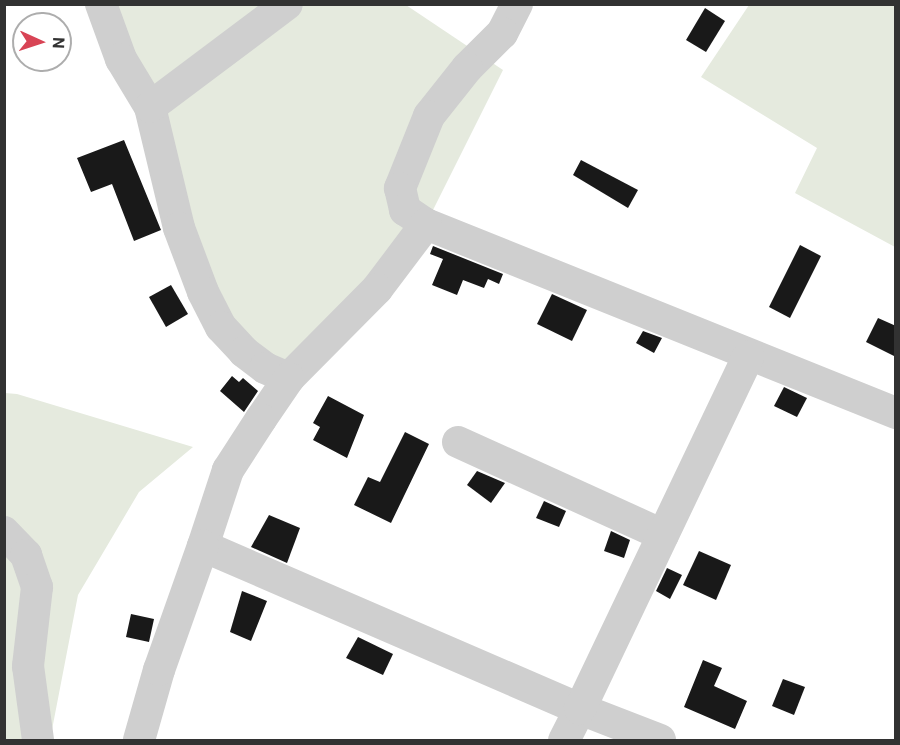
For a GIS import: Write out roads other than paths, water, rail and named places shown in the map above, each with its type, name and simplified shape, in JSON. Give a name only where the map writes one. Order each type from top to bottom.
[{"type":"street","points":[[101,4],[121,59],[150,107],[179,228],[212,310],[221,327],[244,352],[289,378]]},
{"type":"street","points":[[150,107],[287,4]]},
{"type":"street","points":[[517,4],[502,33],[467,68],[429,116],[413,149],[400,188],[405,210],[426,224],[748,357],[896,413]]},
{"type":"street","points":[[139,741],[159,669],[228,470],[289,378],[377,289],[426,224]]},
{"type":"street","points":[[564,741],[748,357]]},
{"type":"street","points":[[458,442],[663,534]]},
{"type":"street","points":[[4,532],[26,555],[37,586],[28,666],[38,741]]},
{"type":"street","points":[[203,546],[580,709],[660,741]]}]
